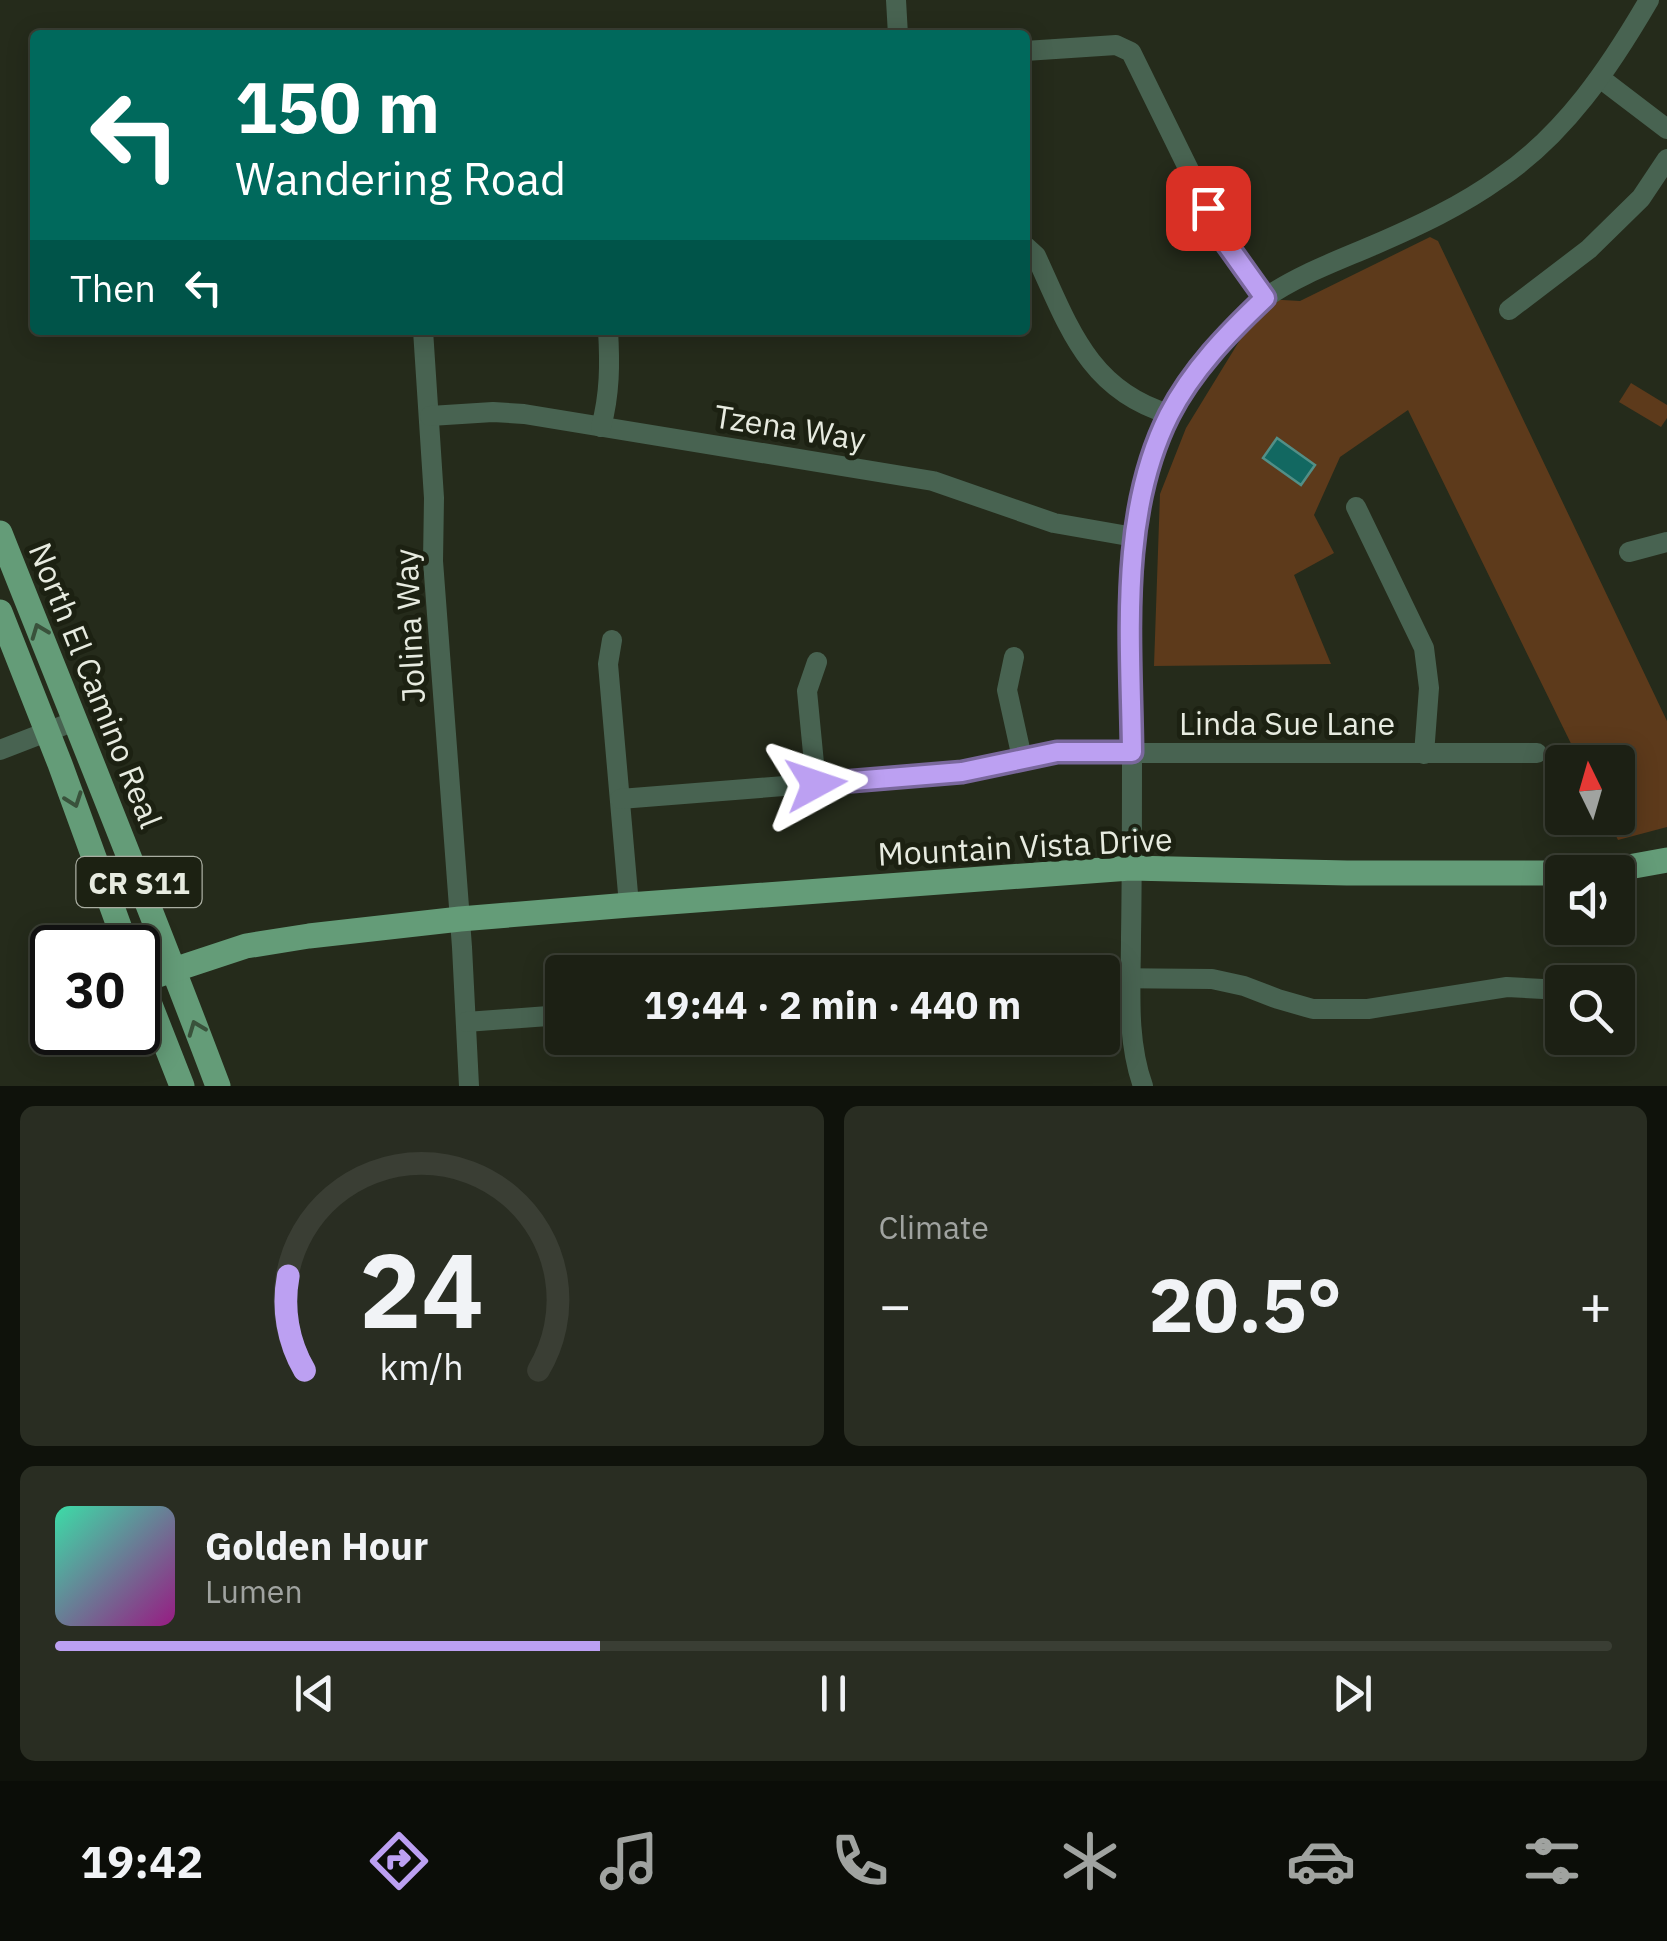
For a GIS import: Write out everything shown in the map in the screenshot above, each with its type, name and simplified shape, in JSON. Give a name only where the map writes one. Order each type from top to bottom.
[{"type":"main road","name":"North El Camino Real","points":[[0,532],[218,1086]]},
{"type":"main road","name":"North El Camino Real","points":[[0,612],[119,925]]},
{"type":"main road","points":[[1635,866],[1667,860]]},
{"type":"main road","name":"Mountain Vista Drive","points":[[160,974],[246,946],[460,919],[1130,868],[1545,873]]},
{"type":"main road","points":[[160,1031],[182,1086]]},
{"type":"street","points":[[896,0],[898,30]]},
{"type":"street","points":[[1143,1086],[1132,1040],[1130,978],[1134,537],[1143,482],[1169,414],[1225,336],[1265,298],[1312,271],[1431,220],[1501,178],[1552,136],[1600,78],[1648,0]]},
{"type":"street","points":[[1030,51],[1116,45],[1131,52],[1223,239],[1265,298]]},
{"type":"street","points":[[1600,78],[1667,129]]},
{"type":"street","points":[[1508,310],[1589,250],[1641,198],[1667,160]]},
{"type":"street","points":[[1030,251],[1093,367],[1110,383],[1152,409],[1169,414]]},
{"type":"street","name":"Jolina Way","points":[[423,335],[434,498],[432,561],[469,1086]]},
{"type":"street","points":[[601,427],[608,403],[608,335]]},
{"type":"street","name":"Tzena Way","points":[[430,416],[524,414],[932,481],[1054,523],[1134,537]]},
{"type":"street","points":[[1356,507],[1424,648],[1429,688],[1424,754]]},
{"type":"street","points":[[1629,552],[1667,542]]},
{"type":"street","points":[[612,640],[608,664],[629,905]]},
{"type":"street","points":[[1014,657],[1007,690],[1022,758]]},
{"type":"street","points":[[816,784],[808,691],[817,662]]},
{"type":"street","points":[[0,750],[74,721]]},
{"type":"street","name":"Linda Sue Lane","points":[[620,799],[962,772],[1057,752],[1537,753]]},
{"type":"street","points":[[1120,978],[1212,979],[1313,1009],[1368,1009],[1507,986],[1545,989]]},
{"type":"street","points":[[466,1022],[545,1016]]},
{"type":"shaded area","points":[[1430,237],[1438,241],[1667,721],[1667,827],[1618,840],[1616,835],[1635,835],[1635,745],[1572,745],[1408,410],[1340,457],[1314,515],[1334,553],[1294,575],[1331,664],[1154,666],[1160,494],[1186,428],[1265,299],[1300,301]]},
{"type":"shaded area","points":[[1631,383],[1667,405],[1667,418],[1661,427],[1619,402]]},
{"type":"water","points":[[1277,438],[1315,465],[1301,485],[1263,458]]},
{"type":"route","points":[[816,784],[962,772],[1057,752],[1132,752],[1134,537],[1143,482],[1169,414],[1187,385],[1225,336],[1265,298],[1223,239],[1208,208]]}]
